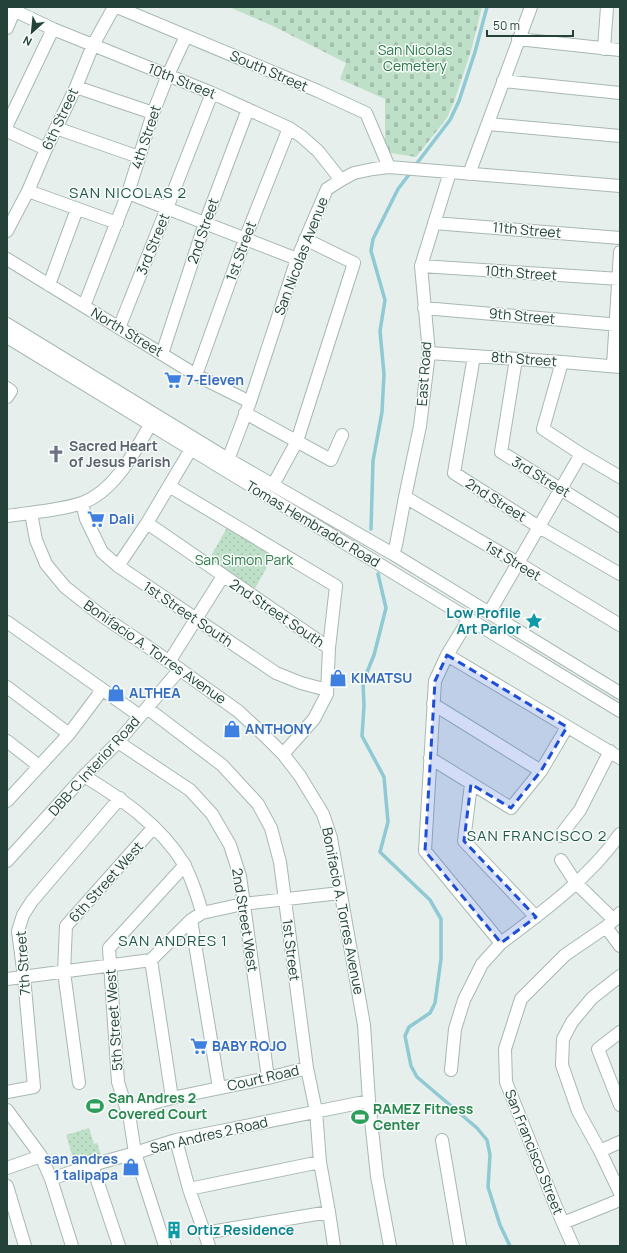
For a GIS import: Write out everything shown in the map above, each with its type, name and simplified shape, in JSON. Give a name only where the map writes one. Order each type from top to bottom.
[{"type":"street","name":"6th Street","points":[[7,231],[28,191],[93,45],[114,7]]},
{"type":"street","name":"South Street","points":[[117,7],[318,91],[366,114],[389,167]]},
{"type":"street","points":[[469,174],[531,7]]},
{"type":"street","points":[[604,49],[607,7]]},
{"type":"street","name":"10th Street","points":[[11,9],[53,29],[212,93],[289,128],[318,150],[341,180]]},
{"type":"street","points":[[7,28],[11,9]]},
{"type":"street","points":[[7,125],[53,29]]},
{"type":"street","name":"4th Street","points":[[84,306],[128,193],[153,113],[186,36]]},
{"type":"street","points":[[518,39],[620,50]]},
{"type":"street","points":[[503,81],[620,93]]},
{"type":"street","points":[[76,86],[153,113]]},
{"type":"street","name":"3rd Street","points":[[119,328],[212,93]]},
{"type":"street","name":"2nd Street","points":[[162,354],[205,223],[248,109]]},
{"type":"street","points":[[488,124],[620,136]]},
{"type":"street","points":[[56,128],[139,157]]},
{"type":"street","name":"1st Street","points":[[196,375],[245,239],[289,128]]},
{"type":"street","points":[[7,131],[46,149]]},
{"type":"street","name":"San Nicolas Avenue","points":[[226,464],[248,408],[297,259],[327,189],[354,173],[373,168],[389,167],[620,186]]},
{"type":"street","name":"East Road","points":[[393,554],[420,426],[429,353],[421,266],[450,172]]},
{"type":"street","points":[[28,191],[117,223]]},
{"type":"street","points":[[128,193],[297,259]]},
{"type":"street","points":[[49,284],[77,209]]},
{"type":"street","name":"11th Street","points":[[434,223],[620,238]]},
{"type":"street","points":[[273,486],[297,441],[354,263],[305,239]]},
{"type":"street","points":[[616,367],[620,252]]},
{"type":"street","name":"North Street","points":[[7,259],[196,375],[297,441],[331,460],[342,435]]},
{"type":"street","name":"10th Street","points":[[421,266],[619,279]]},
{"type":"street","name":"9th Street","points":[[424,308],[618,325]]},
{"type":"street","name":"Tomas Hembrador Road","points":[[7,324],[153,420],[191,449],[273,486],[308,504],[393,554],[620,693]]},
{"type":"street","name":"Tomas Hembrador Road","points":[[7,337],[153,420],[226,464],[469,619],[620,711]]},
{"type":"street","name":"8th Street","points":[[429,353],[616,367]]},
{"type":"street","name":"2nd Street","points":[[474,356],[454,473],[620,574]]},
{"type":"street","name":"3rd Street","points":[[516,359],[501,452],[620,526]]},
{"type":"street","points":[[562,362],[543,429],[620,477]]},
{"type":"street","points":[[7,516],[56,509],[82,502],[102,492],[124,468],[153,420]]},
{"type":"street","points":[[118,566],[191,449]]},
{"type":"street","points":[[489,613],[581,454]]},
{"type":"street","points":[[169,486],[336,586],[329,648],[327,694],[314,719],[283,754]]},
{"type":"street","name":"1st Street","points":[[405,497],[620,625]]},
{"type":"street","name":"1st Street South","points":[[82,502],[86,519],[102,552],[118,566],[276,673],[301,683],[327,690]]},
{"type":"street","name":"Bonifacio A. Torres Avenue","points":[[31,513],[36,540],[46,564],[66,588],[104,617],[238,711],[283,754],[300,776],[323,814],[331,838],[364,1025],[368,1101],[377,1176],[390,1246]]},
{"type":"street","name":"2nd Street South","points":[[146,523],[329,648]]},
{"type":"street","points":[[169,662],[223,576]]},
{"type":"street","points":[[469,619],[447,655],[435,681],[425,852],[501,943]]},
{"type":"street","name":"1st Street","points":[[7,622],[102,690],[143,712],[222,765],[258,804],[271,828],[280,862],[307,1068],[316,1111],[320,1162],[330,1212],[334,1246]]},
{"type":"street","points":[[447,655],[615,754],[580,810],[560,836]]},
{"type":"street","name":"DBB-C Interior Road","points":[[7,861],[84,776],[118,742],[180,670]]},
{"type":"street","points":[[7,687],[69,734]]},
{"type":"street","points":[[7,801],[69,734],[102,690]]},
{"type":"street","points":[[433,704],[541,771]]},
{"type":"street","points":[[430,758],[510,808],[541,771],[567,727]]},
{"type":"street","points":[[7,741],[39,766]]},
{"type":"street","name":"2nd Street West","points":[[118,742],[190,790],[212,814],[230,845],[240,876],[268,1078]]},
{"type":"street","points":[[84,776],[120,798],[154,827],[169,843],[184,865],[202,913]]},
{"type":"street","points":[[471,784],[464,841],[536,917]]},
{"type":"street","name":"7th Street","points":[[7,1092],[34,1087],[24,977],[18,931],[23,915],[32,901],[120,798]]},
{"type":"street","name":"6th Street West","points":[[79,1083],[64,972],[66,926],[154,827]]},
{"type":"street","points":[[452,1070],[455,1029],[464,1000],[482,964],[501,943],[536,917],[576,883],[608,851],[620,834]]},
{"type":"street","points":[[561,860],[576,883],[613,920],[620,946]]},
{"type":"street","name":"5th Street West","points":[[165,1246],[135,1153],[127,1110],[118,1082],[109,948],[184,865]]},
{"type":"street","points":[[7,979],[151,960],[191,920],[202,913],[243,904],[340,893]]},
{"type":"street","points":[[191,920],[219,1088]]},
{"type":"street","name":"San Francisco Street","points":[[573,1246],[506,1082],[505,1049],[521,999],[565,955],[613,920]]},
{"type":"street","points":[[151,960],[172,1098]]},
{"type":"street","points":[[620,976],[592,998],[572,1022],[563,1039],[562,1065],[578,1111],[600,1150],[620,1193]]},
{"type":"street","points":[[620,1032],[598,1049],[617,1091],[620,1104]]},
{"type":"street","name":"Court Road","points":[[127,1110],[172,1098],[268,1078],[307,1068]]},
{"type":"street","name":"San Andres 2 Road","points":[[51,1179],[176,1140],[368,1101]]},
{"type":"street","points":[[9,1117],[41,1156],[51,1179],[72,1246]]},
{"type":"street","points":[[176,1140],[189,1189],[209,1246]]},
{"type":"street","points":[[442,1140],[460,1246]]},
{"type":"street","points":[[600,1150],[620,1142]]},
{"type":"street","points":[[7,1168],[41,1156]]},
{"type":"street","points":[[189,1189],[320,1162]]},
{"type":"street","points":[[92,1165],[119,1246]]},
{"type":"street","points":[[7,1186],[25,1246]]},
{"type":"street","points":[[563,1223],[620,1200]]},
{"type":"street","points":[[204,1233],[330,1212]]},
{"type":"highlighted area","points":[[447,655],[567,727],[541,771],[511,808],[471,784],[464,841],[536,917],[501,943],[425,851],[435,681]]},
{"type":"green space","name":"San Nicolas Cemetery","points":[[229,7],[482,7],[471,51],[447,118],[416,157],[385,152],[385,99],[340,79],[346,63],[273,26]]},
{"type":"green space","name":"San Simon Park","points":[[228,526],[275,553],[253,592],[208,561]]},
{"type":"green space","points":[[89,1128],[94,1144],[97,1143],[103,1161],[76,1168],[66,1135]]},
{"type":"waterway","points":[[414,167],[450,120],[459,101],[475,52],[487,7]]},
{"type":"waterway","points":[[371,529],[373,461],[382,412],[384,374],[380,331],[385,300],[371,251],[373,239],[398,189],[411,172]]},
{"type":"waterway","points":[[378,574],[386,608],[374,655],[363,682],[364,706],[362,736],[384,777],[388,822],[380,852],[430,900],[441,919],[441,959],[435,1003],[430,1013],[409,1027],[405,1036],[411,1066],[417,1077],[477,1128],[487,1140],[490,1155],[488,1187],[500,1225],[510,1246]]},
{"type":"place","name":"7-Eleven","points":[[173,380]]},
{"type":"place","name":"Sacred Heart of Jesus Parish","points":[[56,454]]},
{"type":"place","name":"Dali","points":[[96,519]]},
{"type":"place","name":"Low Profile Art Parlor","points":[[534,621]]},
{"type":"place","name":"KIMATSU","points":[[338,678]]},
{"type":"place","name":"ALTHEA","points":[[116,693]]},
{"type":"place","name":"ANTHONY","points":[[232,729]]},
{"type":"place","name":"BABY ROJO","points":[[199,1046]]},
{"type":"place","name":"San Andres 2 Covered Court","points":[[95,1106]]},
{"type":"place","name":"RAMEZ Fitness Center","points":[[360,1117]]},
{"type":"place","name":"san andres 1 talipapa","points":[[131,1167]]},
{"type":"place","name":"Ortiz Residence","points":[[174,1230]]},
{"type":"district","name":"SAN NICOLAS 2","points":[[128,193]]},
{"type":"district","name":"SAN FRANCISCO 2","points":[[537,836]]},
{"type":"district","name":"SAN ANDRES 1","points":[[173,941]]}]
